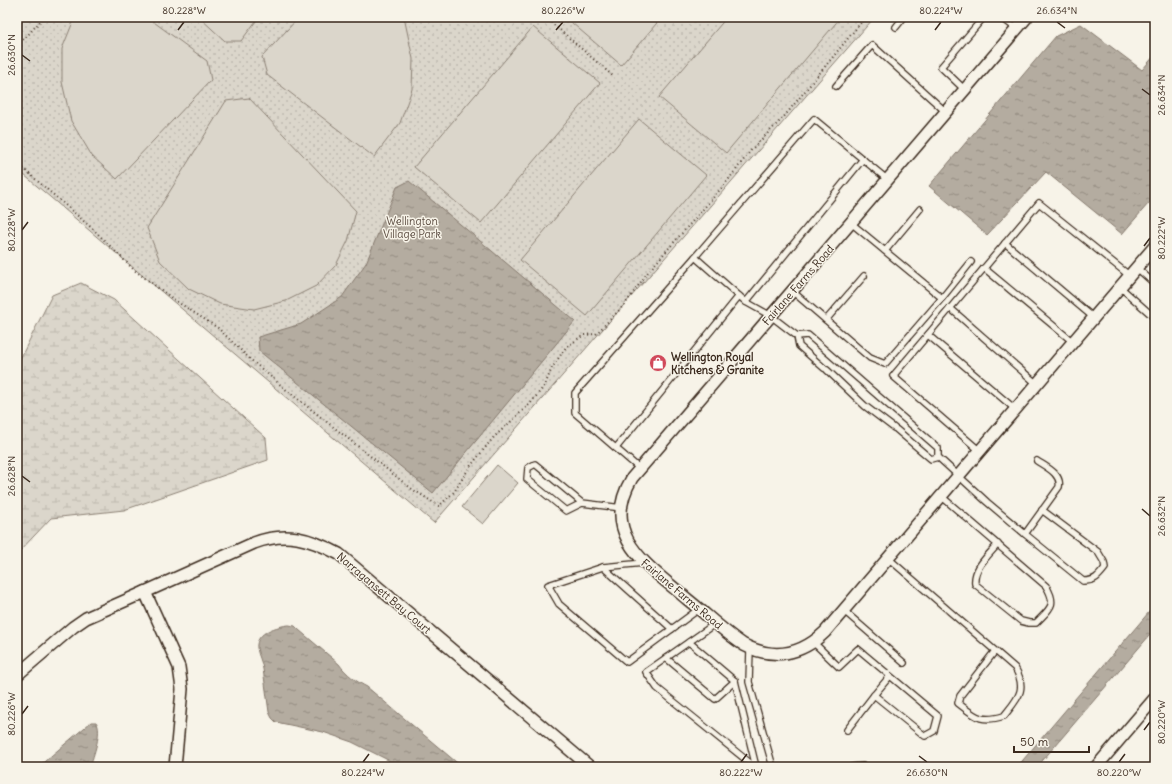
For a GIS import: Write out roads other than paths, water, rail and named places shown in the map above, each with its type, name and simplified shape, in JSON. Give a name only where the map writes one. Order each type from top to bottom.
[{"type":"street","name":"Fairlane Farms Road","points":[[1028,17],[640,469],[628,486],[622,508],[622,523],[626,538],[644,563],[737,641],[750,649],[765,653],[780,654],[800,650],[822,635],[1155,246]]},
{"type":"street","name":"Narragansett Bay Court","points":[[17,675],[73,627],[86,618],[254,543],[267,538],[294,537],[323,545],[339,554],[590,767]]},
{"type":"street","points":[[145,592],[178,667],[182,690],[175,767]]},
{"type":"street","points":[[1096,767],[1155,698]]},
{"type":"lane","points":[[896,26],[904,17]]},
{"type":"lane","points":[[965,90],[942,67],[984,17]]},
{"type":"lane","points":[[1002,17],[1017,29]]},
{"type":"lane","points":[[836,86],[872,45],[946,112]]},
{"type":"lane","points":[[640,469],[575,413],[575,393],[695,257],[814,118],[888,180]]},
{"type":"lane","points":[[746,302],[863,159]]},
{"type":"lane","points":[[980,451],[893,376],[1039,202],[1133,272],[1155,284]]},
{"type":"lane","points":[[885,250],[920,209]]},
{"type":"lane","points":[[851,223],[942,298]]},
{"type":"lane","points":[[1005,243],[1094,318]]},
{"type":"lane","points":[[695,257],[746,302],[771,316],[797,336],[799,346],[865,406],[896,429],[931,459],[938,457]]},
{"type":"lane","points":[[792,291],[870,358],[885,364],[971,262]]},
{"type":"lane","points":[[984,268],[1073,342]]},
{"type":"lane","points":[[826,320],[864,276]]},
{"type":"lane","points":[[1120,287],[1155,318]]},
{"type":"lane","points":[[616,448],[739,296]]},
{"type":"lane","points":[[950,308],[1037,384]]},
{"type":"lane","points":[[928,334],[1015,409]]},
{"type":"lane","points":[[797,336],[808,335],[873,390],[938,448],[938,457],[987,502],[1083,581],[1092,581],[1098,577],[1105,568],[1104,562],[1098,552],[1042,510]]},
{"type":"lane","points":[[1025,534],[1059,487],[1060,483],[1057,475],[1037,461]]},
{"type":"lane","points":[[582,503],[566,511],[527,479],[528,468],[535,464],[582,503],[622,508]]},
{"type":"lane","points":[[941,496],[998,544],[1046,586],[1052,596],[1052,606],[1036,623],[1021,621],[975,584],[974,577],[980,565],[998,544]]},
{"type":"lane","points":[[888,558],[1015,668],[1020,676],[1021,687],[1019,696],[1004,716],[985,720],[973,715],[958,703],[960,696],[995,651]]},
{"type":"lane","points":[[644,563],[603,567],[548,586],[559,604],[627,662],[699,609]]},
{"type":"lane","points":[[603,567],[672,629]]},
{"type":"lane","points":[[843,610],[904,664]]},
{"type":"lane","points":[[716,623],[646,672],[657,688],[755,767]]},
{"type":"lane","points":[[689,642],[735,681],[755,767]]},
{"type":"lane","points":[[813,642],[839,667],[858,649],[938,716],[934,731],[926,736],[874,696]]},
{"type":"lane","points":[[750,649],[749,682],[773,767]]},
{"type":"lane","points":[[666,658],[715,699],[735,681]]},
{"type":"lane","points":[[847,730],[890,676]]},
{"type":"lane","points":[[852,767],[865,767]]},
{"type":"water","points":[[1081,24],[1142,70],[1155,55],[1155,196],[1122,234],[1046,172],[987,235],[929,186],[1056,36]]},
{"type":"water","points":[[409,181],[575,321],[433,493],[259,351],[258,337],[301,324],[342,297],[366,263],[397,187]]},
{"type":"water","points":[[1155,605],[1155,629],[1037,767],[1017,767]]},
{"type":"water","points":[[289,625],[295,626],[359,683],[367,687],[462,767],[398,767],[388,760],[352,742],[323,732],[276,722],[269,712],[263,669],[257,648],[257,642],[263,634],[268,631],[274,628]]},
{"type":"water","points":[[91,722],[96,722],[98,726],[98,737],[90,767],[38,767]]},
{"type":"place","name":"Wellington Royal Kitchens & Granite","points":[[658,363]]},
{"type":"park label","name":"Wellington Village Park","points":[[412,227]]}]
